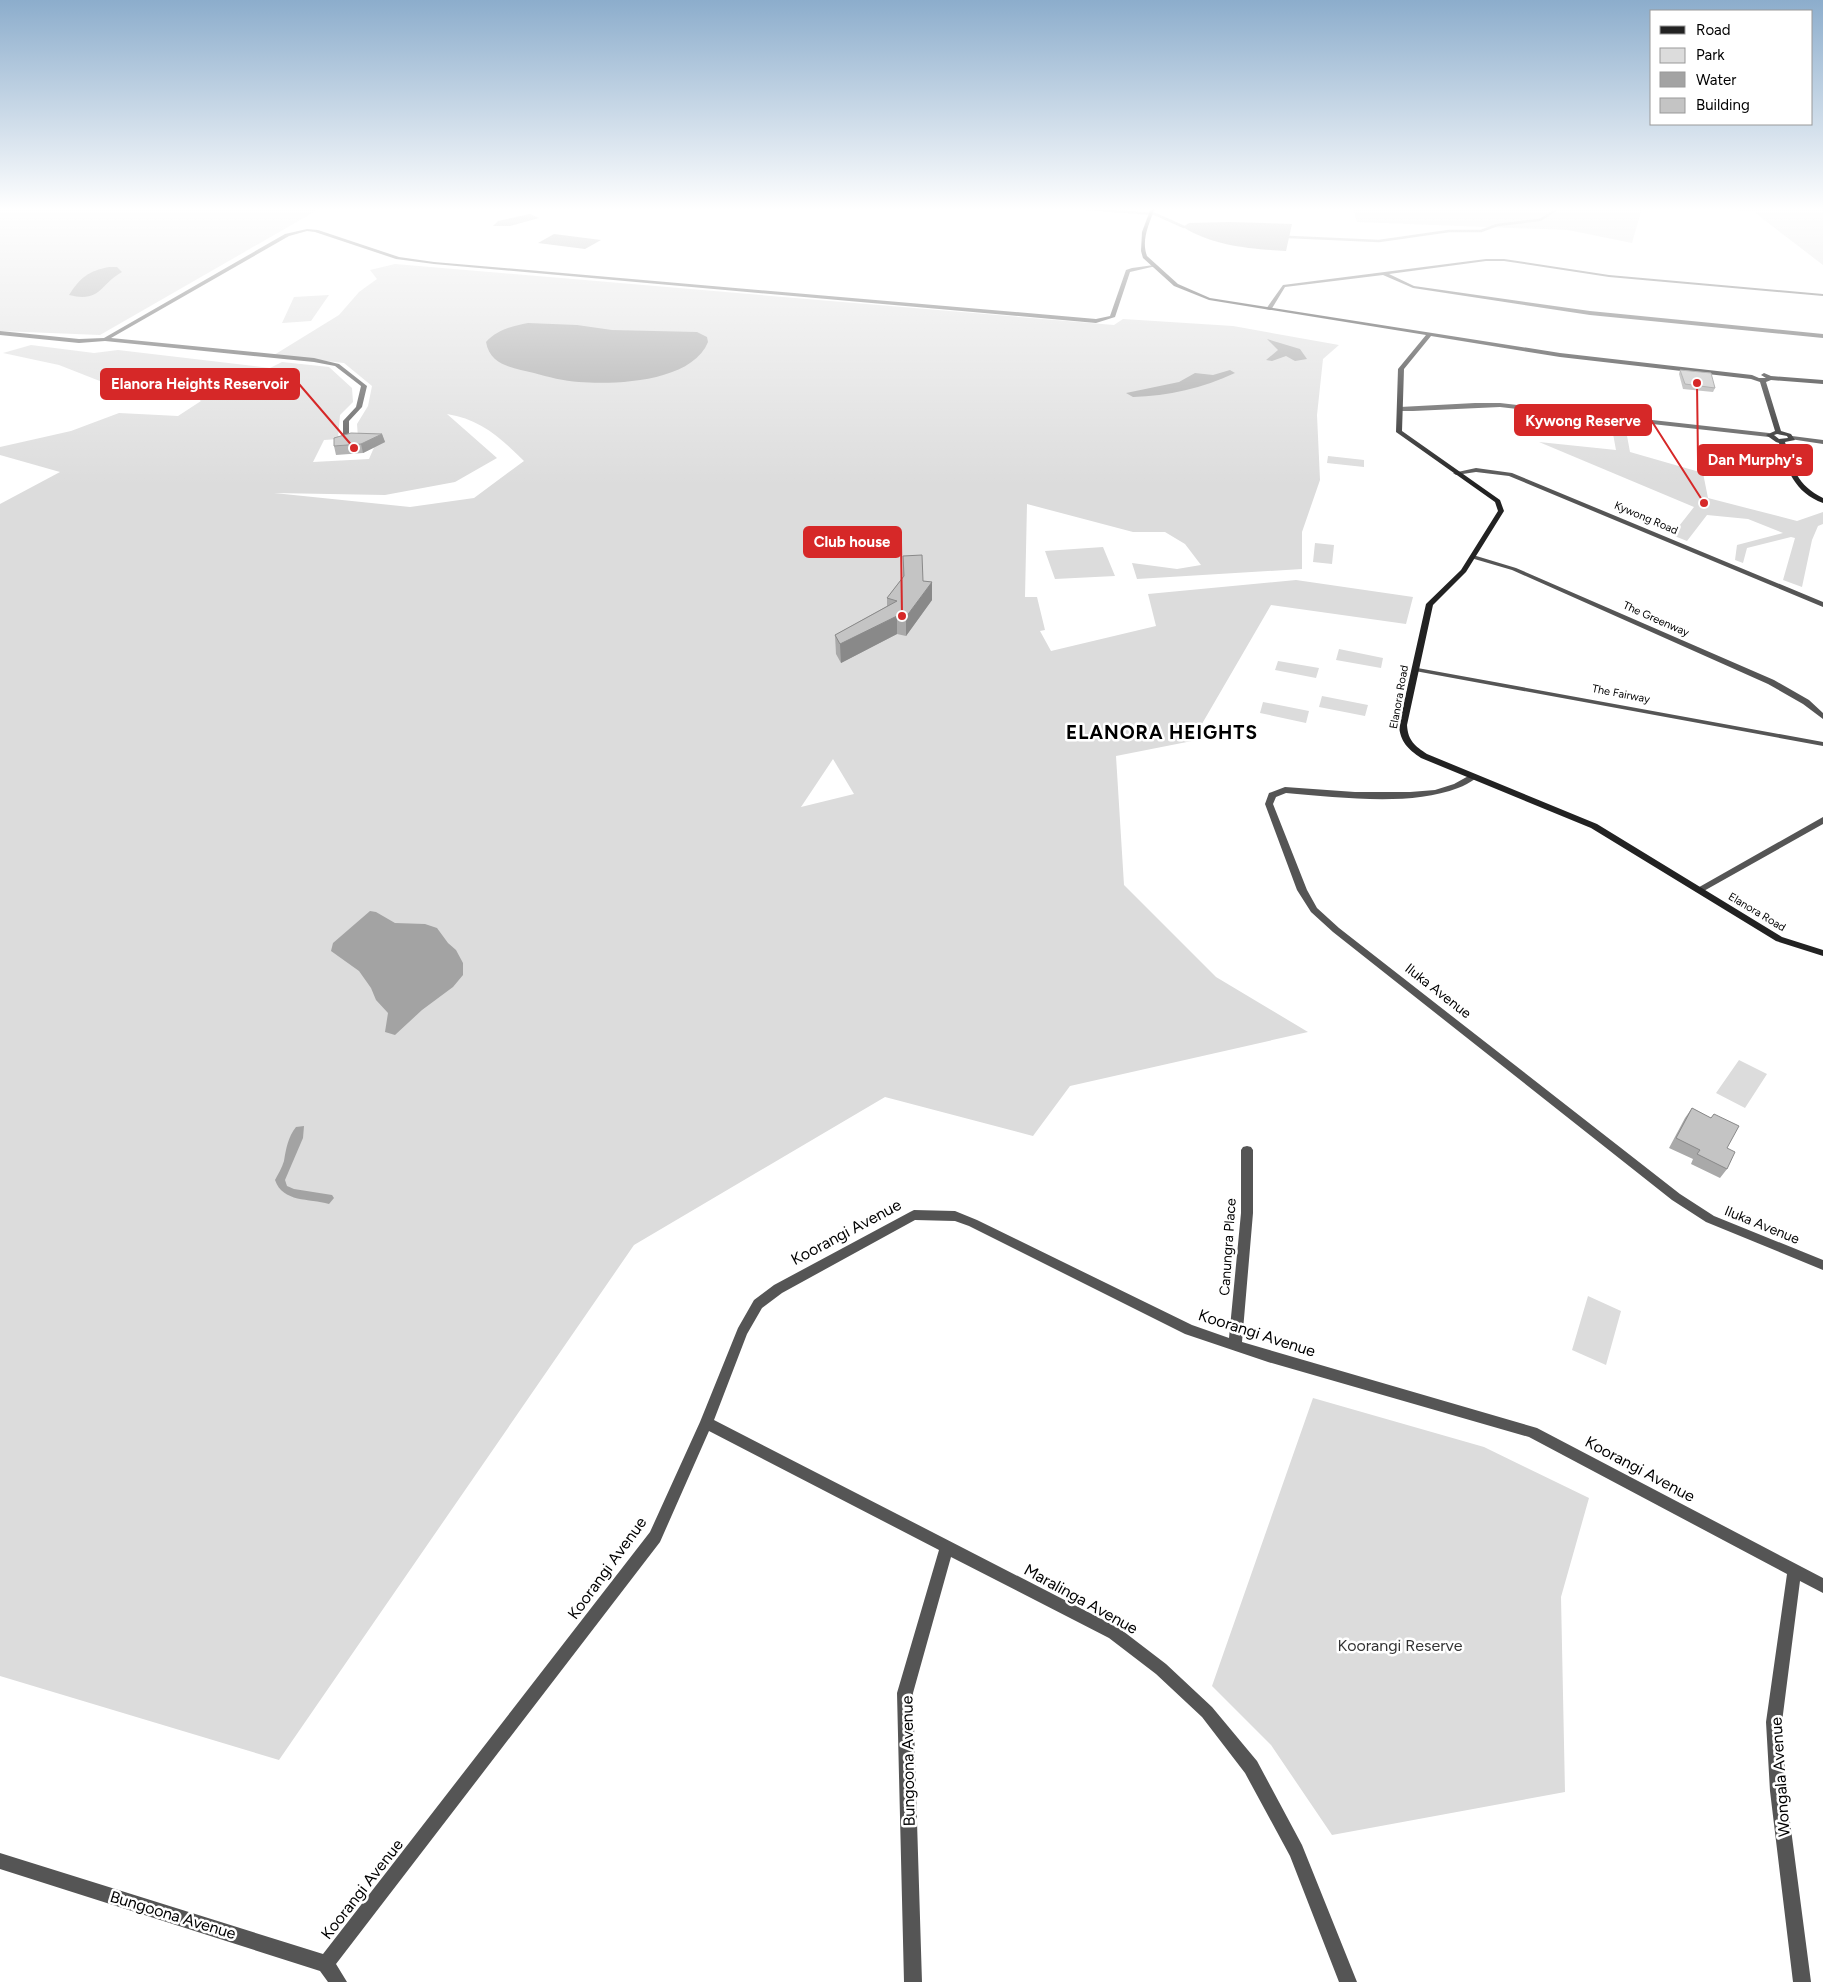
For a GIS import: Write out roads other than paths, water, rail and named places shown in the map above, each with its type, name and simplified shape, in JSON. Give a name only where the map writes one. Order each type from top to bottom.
[{"type":"street","points":[[104,339],[172,300]]},
{"type":"street","points":[[858,300],[1096,321],[1112,317],[1118,300]]},
{"type":"street","points":[[1217,300],[1560,355],[1752,377],[1763,381],[1770,378]]},
{"type":"street","points":[[1269,309],[1274,300]]},
{"type":"street","points":[[1505,300],[1666,322],[1823,336]]},
{"type":"street","points":[[0,333],[79,342],[104,339],[314,360],[337,365],[364,386],[359,406],[346,421],[346,438]]},
{"type":"street","name":"Elanora Road","points":[[1430,334],[1401,370],[1399,432],[1498,501],[1501,511],[1464,571],[1430,604],[1403,725],[1403,738],[1411,748],[1424,756],[1594,826],[1779,939],[1823,953]]},
{"type":"street","points":[[1752,377],[1760,374],[1770,378],[1823,382]]},
{"type":"street","points":[[1763,381],[1780,432]]},
{"type":"street","points":[[1400,409],[1426,409],[1478,404],[1500,405],[1769,435],[1782,441],[1788,441],[1792,438]]},
{"type":"street","points":[[1769,435],[1780,432],[1792,438],[1823,442]]},
{"type":"street","points":[[1782,441],[1796,482],[1809,494],[1823,501]]},
{"type":"street","name":"Kywong Road","points":[[1456,473],[1476,470],[1510,474],[1823,605]]},
{"type":"street","name":"The Greenway","points":[[1473,557],[1514,569],[1771,682],[1806,702],[1823,717]]},
{"type":"street","name":"The Fairway","points":[[1415,669],[1823,744]]},
{"type":"street","name":"Iluka Avenue","points":[[1472,777],[1465,783],[1449,790],[1421,794],[1380,796],[1286,790],[1272,795],[1269,804],[1302,890],[1314,910],[1676,1197],[1710,1219],[1823,1265]]},
{"type":"street","points":[[1699,890],[1823,820]]},
{"type":"street","name":"Canungra Place","points":[[1235,1346],[1247,1213],[1247,1150]]},
{"type":"street","name":"Koorangi Avenue","points":[[326,1964],[655,1538],[706,1422],[742,1332],[758,1304],[778,1289],[914,1215],[955,1216],[973,1223],[1189,1330],[1235,1346],[1532,1432],[1823,1586]]},
{"type":"street","name":"Maralinga Avenue","points":[[706,1422],[1114,1633],[1162,1669],[1207,1712],[1251,1767],[1296,1851],[1348,1982]]},
{"type":"street","name":"Bungoona Avenue","points":[[913,1982],[905,1692],[947,1546]]},
{"type":"street","name":"Wongala Avenue","points":[[1794,1572],[1774,1722],[1778,1791],[1802,1982]]},
{"type":"street","name":"Bungoona Avenue","points":[[0,1860],[326,1964]]},
{"type":"street","points":[[326,1964],[338,1982]]},
{"type":"water","points":[[528,323],[577,325],[612,330],[697,332],[707,337],[708,342],[699,355],[686,366],[670,373],[651,378],[612,383],[573,381],[504,365],[492,356],[486,342],[490,338],[505,329]]},
{"type":"water","points":[[1267,339],[1300,349],[1307,359],[1295,361],[1286,356],[1272,361],[1266,360],[1278,350]]},
{"type":"water","points":[[1230,370],[1235,373],[1185,390],[1133,397],[1126,393],[1179,382],[1195,373],[1213,375]]},
{"type":"water","points":[[370,911],[376,912],[395,923],[425,924],[437,928],[456,950],[463,963],[463,975],[453,987],[422,1010],[395,1035],[385,1032],[388,1013],[376,1000],[371,988],[359,971],[331,951],[333,943]]},
{"type":"water","points":[[304,1126],[303,1138],[285,1180],[287,1186],[294,1189],[332,1195],[334,1198],[329,1204],[290,1196],[284,1193],[275,1180],[283,1164],[291,1135],[296,1127]]},
{"type":"place","name":"Dan Murphy's","points":[[1697,383]]},
{"type":"place","name":"Elanora Heights Reservoir","points":[[354,448]]},
{"type":"place","name":"Kywong Reserve","points":[[1704,503]]},
{"type":"place","name":"Club house","points":[[902,616]]},
{"type":"district","name":"ELANORA HEIGHTS","points":[[1162,732]]},
{"type":"park label","name":"Koorangi Reserve","points":[[1400,1645]]}]
